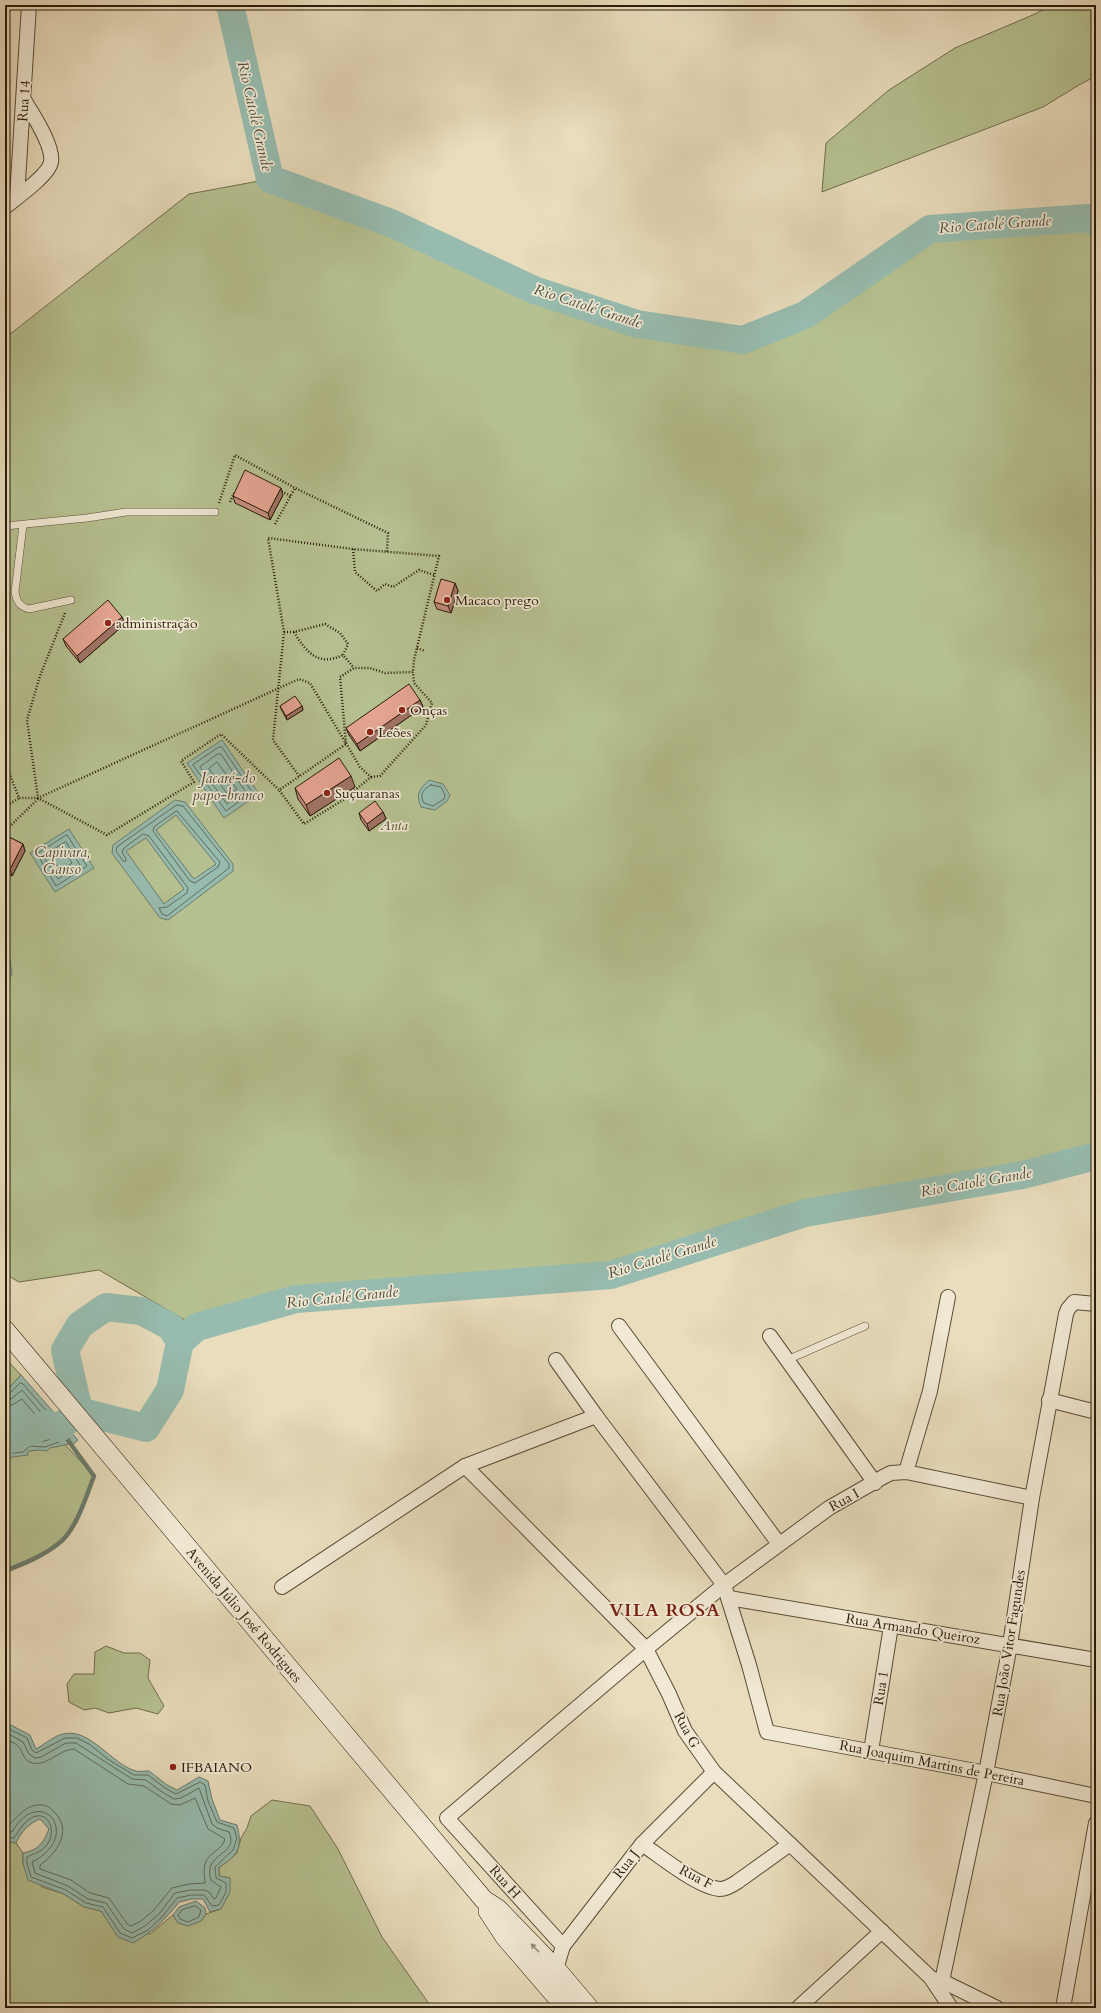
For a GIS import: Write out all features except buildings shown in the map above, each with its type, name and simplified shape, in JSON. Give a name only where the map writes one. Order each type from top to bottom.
[{"type":"main road","name":"Avenida Júlio José Rodrigues","points":[[5,1330],[484,1900],[498,1909],[556,1969],[589,2008]]},
{"type":"main road","name":"Avenida Júlio José Rodrigues","points":[[484,1900],[490,1916],[506,1938],[566,2008]]},
{"type":"street","name":"Rua 14","points":[[16,197],[24,100],[29,5]]},
{"type":"street","points":[[5,207],[47,171],[51,162],[49,149],[37,120],[24,100]]},
{"type":"street","points":[[948,1298],[930,1391],[906,1472],[1032,1498]]},
{"type":"street","name":"Rua João Vitor Fagundes","points":[[936,1980],[986,1773],[1010,1645],[1032,1498],[1049,1400],[1066,1314],[1070,1305],[1078,1302],[1096,1304]]},
{"type":"street","points":[[619,1326],[779,1544]]},
{"type":"street","points":[[770,1336],[875,1483]]},
{"type":"street","points":[[556,1360],[596,1416],[724,1585],[729,1598]]},
{"type":"street","points":[[1049,1400],[1096,1412]]},
{"type":"street","points":[[282,1587],[465,1466],[596,1416]]},
{"type":"street","name":"Rua G","points":[[465,1466],[646,1649],[669,1694],[685,1732],[714,1772],[936,1980]]},
{"type":"street","name":"Rua I","points":[[448,1818],[646,1649],[724,1585],[829,1508],[891,1474],[906,1472]]},
{"type":"street","name":"Rua Armando Queiroz","points":[[729,1598],[1096,1660]]},
{"type":"street","name":"Rua Joaquim Martins de Pereira","points":[[729,1598],[767,1732],[986,1773],[1096,1796]]},
{"type":"street","name":"Rua 1","points":[[871,1751],[891,1626]]},
{"type":"street","name":"Rua J","points":[[556,1969],[563,1946],[642,1844],[714,1772]]},
{"type":"street","name":"Rua H","points":[[448,1818],[563,1946]]},
{"type":"street","points":[[1063,2008],[1096,1823]]},
{"type":"street","name":"Rua F","points":[[642,1844],[696,1880],[720,1889],[728,1888],[790,1844]]},
{"type":"street","points":[[798,2008],[882,1931]]},
{"type":"street","points":[[936,1980],[952,2008]]},
{"type":"street","points":[[936,1980],[997,2008]]},
{"type":"lane","points":[[5,526],[87,518],[126,512],[216,509]]},
{"type":"lane","points":[[23,525],[15,592],[18,603],[22,607],[29,609],[71,600]]},
{"type":"lane","points":[[787,1360],[865,1326]]},
{"type":"path","points":[[216,509],[235,455],[295,488],[388,533],[387,552]]},
{"type":"path","points":[[274,524],[295,488]]},
{"type":"path","points":[[278,489],[291,496]]},
{"type":"path","points":[[230,502],[236,490]]},
{"type":"path","points":[[5,807],[19,798],[38,798],[107,835],[194,782],[181,761],[221,734],[279,790],[304,824],[343,800],[371,777],[380,776],[426,725],[432,703],[414,683],[413,672],[416,648],[439,556],[353,549],[268,538],[284,632],[273,740],[299,776]]},
{"type":"path","points":[[353,549],[354,572],[377,591],[385,584],[393,587],[419,570],[434,575]]},
{"type":"path","points":[[38,798],[27,720],[40,676],[60,622],[71,600]]},
{"type":"path","points":[[284,632],[294,632],[326,624],[340,632],[348,644],[342,654],[332,660],[320,658],[305,650],[294,632]]},
{"type":"path","points":[[416,648],[425,651]]},
{"type":"path","points":[[342,654],[354,668]]},
{"type":"path","points":[[346,744],[340,677],[354,668],[370,668],[385,673],[413,672]]},
{"type":"path","points":[[5,831],[38,798],[299,679],[310,683],[360,767],[371,777]]},
{"type":"path","points":[[279,790],[346,744]]},
{"type":"path","points":[[5,762],[19,798]]},
{"type":"green space","points":[[1051,5],[1096,5],[1096,76],[1043,107],[822,192],[826,143],[889,90],[955,48],[1035,14]]},
{"type":"green space","name":"Anta","points":[[270,179],[391,223],[534,290],[637,324],[743,340],[805,315],[930,229],[1087,218],[1096,222],[1096,1156],[1023,1175],[805,1213],[611,1275],[296,1299],[197,1327],[99,1270],[19,1282],[5,1274],[5,338],[189,194]]},
{"type":"green space","points":[[5,1358],[21,1375],[5,1392]]},
{"type":"green space","points":[[59,1438],[94,1476],[84,1503],[70,1531],[58,1544],[26,1563],[5,1571],[5,1448]]},
{"type":"green space","points":[[106,1646],[124,1653],[140,1653],[150,1660],[148,1678],[164,1706],[158,1714],[136,1708],[109,1713],[95,1708],[84,1710],[69,1702],[67,1684],[74,1674],[94,1674],[95,1652]]},
{"type":"green space","points":[[272,1800],[310,1806],[338,1849],[382,1937],[432,2008],[5,2008],[5,1841],[16,1843],[23,1853],[23,1864],[42,1887],[64,1894],[84,1907],[101,1911],[110,1923],[150,1934],[173,1915],[178,1923],[201,1921],[206,1914],[221,1909],[230,1878],[219,1876],[219,1867],[237,1853],[241,1838],[247,1828],[251,1816]]},
{"type":"water","name":"Jacaré-do papo-branco","points":[[222,740],[259,794],[224,818],[187,763]]},
{"type":"water","points":[[429,780],[443,784],[450,795],[447,801],[435,810],[421,807],[418,799],[419,792]]},
{"type":"water","points":[[175,800],[185,802],[233,864],[233,871],[168,920],[160,918],[112,853],[113,845]],"holes":[[[176,815],[216,864],[194,879],[156,830]],[[146,838],[184,889],[164,904],[126,851]]]},
{"type":"water","name":"Capivara, Ganso","points":[[69,829],[94,868],[55,892],[30,853]]},
{"type":"water","points":[[5,920],[12,975],[5,983]]},
{"type":"water","points":[[21,1375],[78,1440],[75,1443],[50,1448],[47,1451],[28,1451],[28,1455],[5,1458],[5,1392]]},
{"type":"water","points":[[5,1722],[30,1735],[36,1749],[53,1738],[63,1734],[73,1733],[82,1736],[92,1741],[118,1762],[138,1771],[149,1771],[167,1785],[177,1790],[199,1777],[208,1781],[212,1799],[220,1820],[237,1825],[239,1833],[239,1845],[235,1855],[219,1867],[219,1876],[230,1878],[230,1892],[221,1909],[210,1912],[203,1899],[192,1899],[179,1902],[158,1925],[133,1943],[118,1937],[101,1911],[84,1907],[64,1894],[28,1880],[23,1864],[23,1853],[37,1848],[45,1838],[49,1829],[40,1819],[26,1828],[16,1843],[5,1841]]},
{"type":"water","points":[[196,1901],[205,1908],[206,1914],[201,1921],[188,1926],[178,1923],[173,1915],[179,1907]]},
{"type":"waterway","name":"Rio Catolé Grande","points":[[230,5],[270,179],[391,223],[534,290],[637,324],[743,340],[805,315],[930,229],[1087,218],[1096,222]]},
{"type":"waterway","name":"Rio Catolé Grande","points":[[5,1441],[47,1424],[59,1428],[79,1411],[146,1428],[170,1390],[180,1342],[197,1327],[296,1299],[611,1275],[805,1213],[1023,1175],[1096,1156]]},
{"type":"waterway","name":"Rio Catolé Grande","points":[[79,1411],[65,1350],[80,1325],[106,1307],[141,1311],[171,1327],[180,1342]]},
{"type":"waterway","points":[[5,1571],[26,1563],[58,1544],[70,1531],[80,1513],[94,1476],[67,1439]]},
{"type":"place","name":"Macaco prego","points":[[447,600]]},
{"type":"place","name":"administração","points":[[108,623]]},
{"type":"place","name":"Onças","points":[[402,710]]},
{"type":"place","name":"Leões","points":[[370,732]]},
{"type":"place","name":"Suçuaranas","points":[[327,793]]},
{"type":"place","name":"IFBAIANO","points":[[173,1767]]},
{"type":"district","name":"VILA ROSA","points":[[665,1610]]}]
